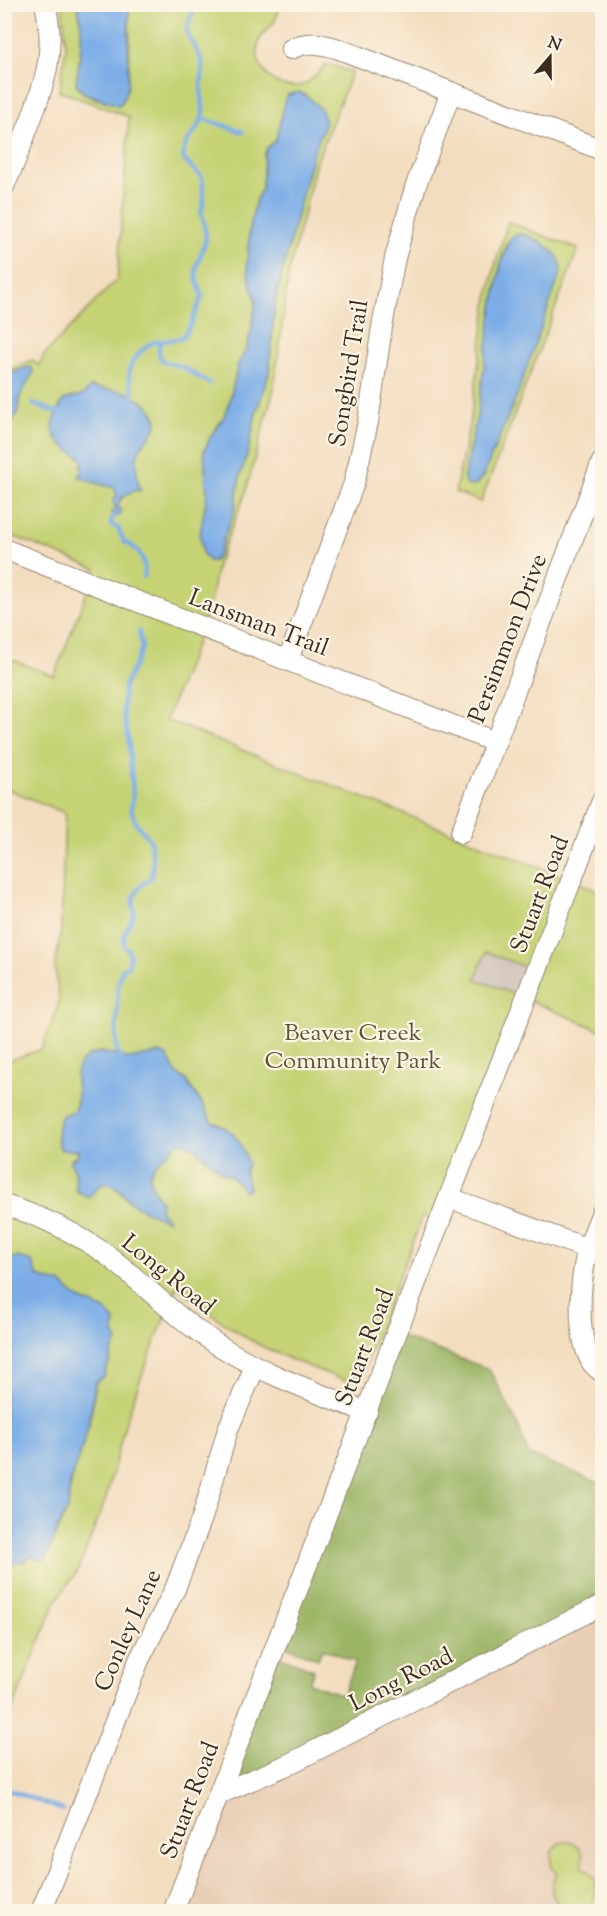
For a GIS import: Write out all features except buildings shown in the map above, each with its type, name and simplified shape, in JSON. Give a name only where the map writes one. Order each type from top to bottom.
[{"type":"street","points":[[4,186],[48,74],[50,39],[45,4]]},
{"type":"street","points":[[291,49],[299,44],[328,45],[603,150]]},
{"type":"street","name":"Songbird Trail","points":[[288,660],[354,483],[367,430],[382,327],[397,250],[415,188],[451,92]]},
{"type":"street","name":"Persimmon Drive","points":[[461,833],[603,462]]},
{"type":"street","name":"Lansman Trail","points":[[4,549],[495,742]]},
{"type":"street","name":"Stuart Road","points":[[173,1911],[603,801]]},
{"type":"street","points":[[450,1198],[588,1249]]},
{"type":"street","name":"Long Road","points":[[4,1205],[48,1221],[87,1243],[124,1269],[196,1330],[230,1353],[255,1367],[367,1412]]},
{"type":"street","points":[[597,1367],[586,1349],[581,1317],[583,1278],[588,1249],[603,1212]]},
{"type":"street","name":"Conley Lane","points":[[41,1911],[139,1660],[175,1589],[203,1515],[228,1429],[255,1367]]},
{"type":"street","name":"Long Road","points":[[219,1794],[287,1765],[603,1605]]},
{"type":"shaded area","points":[[485,952],[537,971],[526,999],[475,979]]},
{"type":"shaded area","points":[[602,1605],[602,1911],[173,1912],[219,1794]]},
{"type":"green space","name":"Beaver Creek Community Park","points":[[62,5],[77,5],[81,24],[76,84],[88,95],[118,104],[123,99],[129,75],[129,5],[281,5],[274,22],[262,35],[258,45],[259,62],[269,77],[284,86],[293,87],[306,83],[328,64],[352,72],[316,163],[289,272],[274,388],[245,495],[217,565],[209,607],[166,720],[602,892],[602,1031],[526,999],[441,1222],[423,1216],[362,1373],[346,1381],[259,1345],[226,1325],[177,1286],[139,1383],[126,1421],[106,1498],[79,1569],[56,1601],[5,1728],[5,1571],[18,1560],[23,1562],[32,1556],[39,1561],[46,1558],[68,1508],[70,1486],[86,1434],[95,1383],[104,1376],[117,1339],[114,1334],[115,1321],[105,1310],[79,1299],[60,1283],[37,1275],[32,1262],[18,1257],[8,1259],[4,1257],[5,1062],[42,1049],[58,1006],[55,967],[61,930],[65,813],[5,788],[5,657],[54,676],[96,569],[5,533],[5,432],[18,412],[20,396],[33,372],[31,368],[5,376],[5,371],[33,360],[38,366],[45,354],[117,279],[129,117],[59,91],[66,48]],"holes":[[[299,92],[308,97],[322,110],[325,124],[312,156],[275,301],[269,373],[240,476],[235,508],[218,555],[214,561],[209,561],[203,554],[200,535],[207,495],[204,451],[224,417],[238,364],[246,350],[251,332],[256,301],[247,265],[250,225],[256,200],[262,188],[264,156],[267,148],[276,140],[285,99],[288,95]],[[90,388],[126,392],[148,405],[157,420],[135,460],[135,474],[140,490],[122,499],[118,505],[121,512],[119,516],[112,514],[116,510],[114,501],[117,495],[114,487],[79,476],[83,471],[81,458],[64,447],[55,436],[53,429],[57,412],[63,401],[87,392]],[[486,952],[536,971],[526,999],[476,979]],[[101,1052],[131,1059],[159,1053],[167,1056],[177,1074],[185,1079],[204,1107],[211,1121],[225,1128],[239,1143],[247,1164],[245,1174],[249,1189],[245,1191],[231,1176],[224,1173],[193,1147],[181,1142],[154,1166],[150,1176],[152,1187],[161,1202],[160,1210],[167,1219],[132,1203],[111,1184],[101,1185],[89,1196],[76,1191],[75,1170],[70,1162],[73,1158],[77,1158],[78,1150],[61,1150],[57,1137],[63,1115],[72,1112],[76,1106],[77,1070],[89,1056]]]},
{"type":"green space","points":[[508,222],[578,249],[481,502],[455,492],[471,416],[488,298]],"holes":[[[522,234],[539,240],[545,246],[533,349],[517,395],[483,476],[477,484],[467,456],[474,435],[482,391],[502,258],[507,243],[514,236]]]},
{"type":"green space","points":[[396,1335],[489,1369],[518,1425],[528,1454],[602,1484],[602,1605],[219,1794],[273,1654],[314,1670],[309,1683],[343,1695],[356,1662],[322,1648],[318,1659],[277,1643]]},
{"type":"green space","points":[[569,1842],[577,1845],[582,1851],[582,1867],[591,1874],[596,1882],[596,1892],[592,1903],[602,1908],[602,1911],[560,1911],[563,1908],[556,1901],[552,1892],[552,1883],[557,1873],[551,1865],[551,1852],[560,1843]]},
{"type":"water","points":[[77,5],[129,5],[128,87],[121,104],[117,105],[84,93],[76,84],[81,34]]},
{"type":"water","points":[[299,92],[322,110],[325,124],[312,156],[275,301],[269,373],[240,476],[235,508],[218,555],[214,561],[209,561],[203,554],[200,535],[207,495],[204,451],[224,417],[238,364],[246,350],[251,332],[256,301],[247,265],[250,225],[256,200],[262,188],[264,157],[267,148],[276,140],[285,99],[288,95]]},
{"type":"water","points":[[522,234],[539,241],[550,249],[560,262],[561,272],[517,395],[483,476],[477,484],[470,486],[465,484],[464,476],[478,411],[501,264],[510,239]]},
{"type":"water","points":[[31,367],[33,373],[20,396],[18,412],[5,432],[5,376]]},
{"type":"water","points":[[90,387],[126,392],[148,405],[157,420],[152,433],[138,453],[137,472],[141,491],[135,490],[121,498],[118,505],[121,512],[119,516],[111,513],[116,510],[114,501],[117,495],[114,487],[79,476],[83,471],[81,458],[64,447],[55,436],[53,429],[57,412],[63,401],[85,394]]},
{"type":"water","points":[[101,1052],[131,1059],[159,1053],[167,1056],[177,1074],[185,1079],[204,1107],[211,1121],[231,1132],[239,1142],[248,1164],[245,1174],[249,1189],[245,1192],[231,1176],[224,1173],[193,1147],[181,1142],[154,1166],[150,1176],[152,1187],[161,1202],[160,1210],[168,1220],[137,1206],[120,1190],[108,1183],[101,1185],[89,1197],[76,1191],[75,1170],[70,1162],[73,1158],[77,1158],[78,1150],[61,1150],[57,1137],[58,1128],[63,1115],[72,1112],[76,1106],[76,1077],[80,1063],[88,1056]]},
{"type":"water","points":[[5,1257],[8,1259],[18,1257],[32,1262],[37,1275],[60,1283],[79,1299],[105,1310],[115,1321],[114,1334],[117,1339],[104,1376],[95,1383],[87,1431],[70,1484],[68,1509],[61,1520],[46,1559],[39,1561],[32,1556],[23,1562],[18,1561],[5,1571],[5,1554],[10,1538],[4,1534]]},
{"type":"waterway","points":[[133,403],[129,375],[133,361],[152,343],[182,338],[190,326],[202,295],[197,281],[196,268],[206,240],[201,213],[204,201],[202,177],[184,160],[185,146],[199,126],[203,114],[202,63],[187,31],[191,16],[198,4]]},
{"type":"waterway","points":[[202,118],[243,132]]},
{"type":"waterway","points":[[160,341],[159,355],[164,362],[184,368],[209,383]]},
{"type":"waterway","points":[[33,404],[62,414]]},
{"type":"waterway","points":[[117,513],[111,525],[118,528],[124,542],[134,547],[141,555],[145,571],[144,577]]},
{"type":"waterway","points":[[122,1060],[117,1052],[116,1038],[118,983],[123,968],[128,966],[130,957],[124,946],[124,935],[134,915],[134,897],[141,886],[151,878],[153,862],[150,840],[136,823],[131,809],[133,795],[129,743],[123,711],[124,686],[142,647],[139,632]]},
{"type":"waterway","points":[[4,1788],[63,1810]]}]
